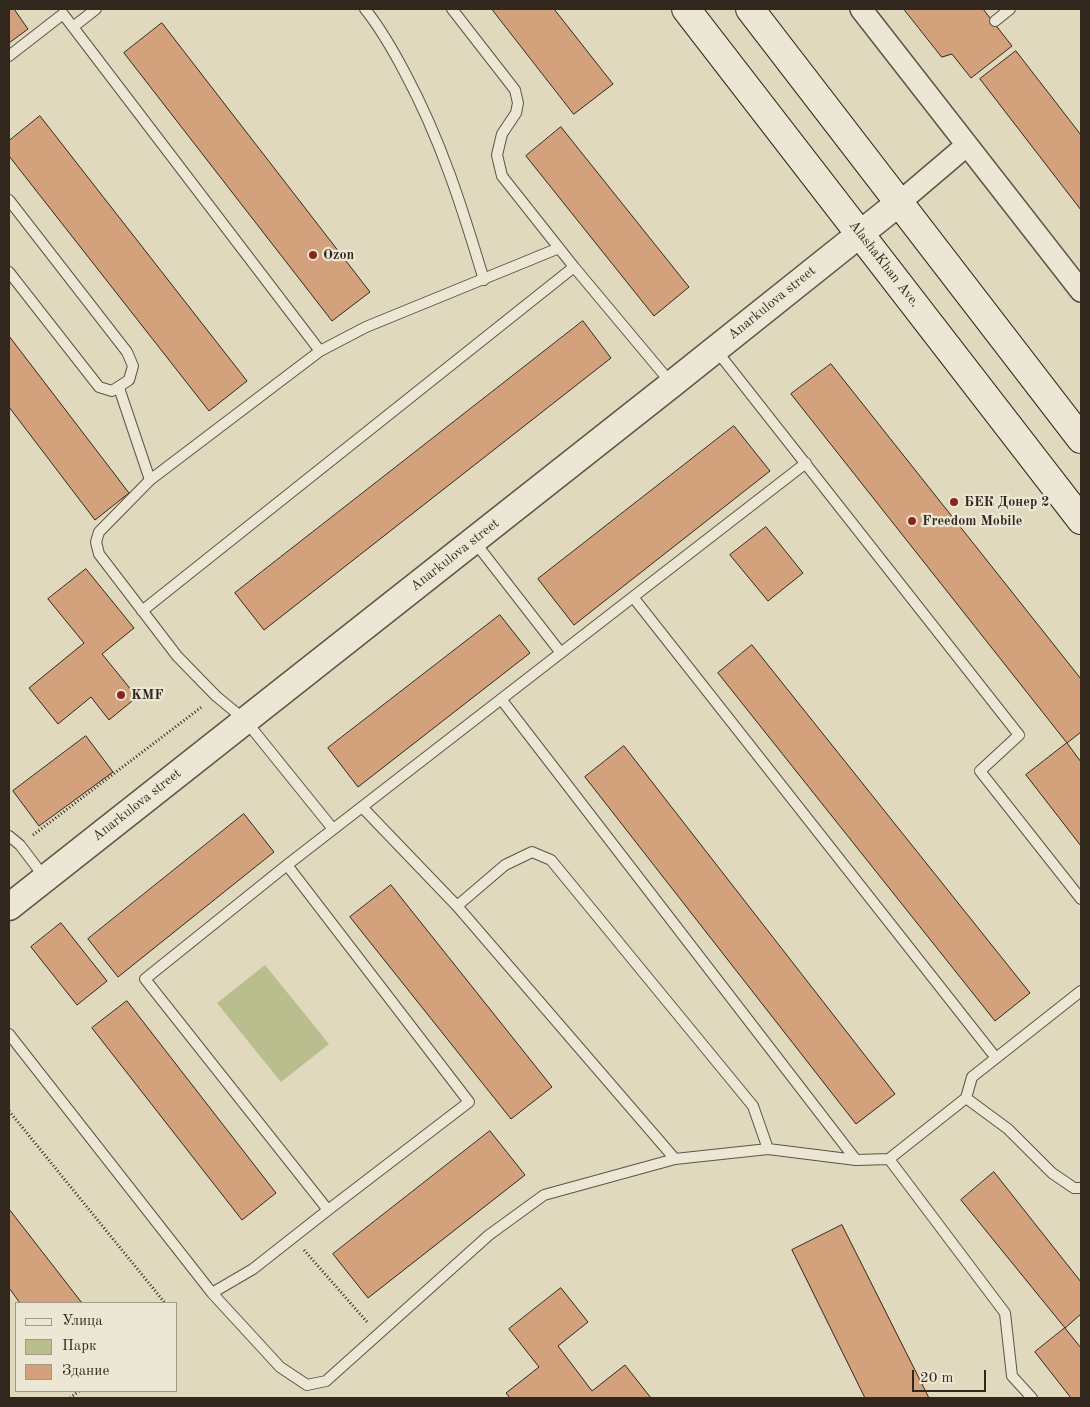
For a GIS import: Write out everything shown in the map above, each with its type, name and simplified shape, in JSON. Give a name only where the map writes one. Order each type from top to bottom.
[{"type":"main road","name":"AlashaKhan Ave.","points":[[686,9],[1081,520]]},
{"type":"main road","points":[[750,9],[1081,439]]},
{"type":"street","points":[[861,9],[1081,291]]},
{"type":"street","points":[[900,202],[967,145]]},
{"type":"street","name":"Anarkulova street","points":[[9,907],[900,202]]},
{"type":"lane","points":[[73,27],[96,9]]},
{"type":"lane","points":[[365,9],[381,28],[428,116],[461,204],[484,280]]},
{"type":"lane","points":[[452,9],[515,90],[518,103],[516,113],[502,134],[497,155],[502,176],[574,267],[672,384]]},
{"type":"lane","points":[[995,21],[1010,9]]},
{"type":"lane","points":[[9,56],[63,14],[320,351]]},
{"type":"lane","points":[[9,200],[131,358],[132,374],[119,388],[112,391],[99,387],[9,272]]},
{"type":"lane","points":[[333,830],[245,720],[216,696],[178,656],[142,611],[99,554],[96,542],[98,532],[150,480],[320,351],[366,326],[484,280],[559,248]]},
{"type":"lane","points":[[142,611],[574,267]]},
{"type":"lane","points":[[716,349],[1019,735],[980,771],[1081,899]]},
{"type":"lane","points":[[119,388],[150,480]]},
{"type":"lane","points":[[328,1210],[145,979],[287,865],[806,463]]},
{"type":"lane","points":[[473,540],[561,653]]},
{"type":"lane","points":[[633,597],[996,1058]]},
{"type":"lane","points":[[501,699],[856,1160]]},
{"type":"lane","points":[[362,807],[457,906],[675,1159]]},
{"type":"lane","points":[[9,836],[20,845],[45,878]]},
{"type":"lane","points":[[457,906],[505,865],[532,852],[551,860],[753,1106],[768,1149]]},
{"type":"lane","points":[[212,1293],[253,1269],[469,1102],[287,865]]},
{"type":"lane","points":[[9,1034],[212,1293],[280,1367],[307,1385],[326,1381],[489,1235],[544,1195],[675,1159],[768,1149],[856,1160],[889,1159],[966,1098],[972,1077],[1081,990]]},
{"type":"lane","points":[[966,1098],[1008,1129],[1052,1173],[1074,1188],[1081,1188]]},
{"type":"lane","points":[[889,1159],[1005,1313],[1012,1376],[1032,1398]]},
{"type":"path","points":[[20,845],[216,696]]},
{"type":"path","points":[[9,1112],[164,1302]]},
{"type":"path","points":[[294,1238],[378,1334]]},
{"type":"green space","points":[[265,965],[329,1044],[281,1082],[217,1003]]},
{"type":"building","points":[[9,9],[14,9],[28,29],[9,43]]},
{"type":"building","points":[[492,9],[554,9],[613,84],[574,114]]},
{"type":"building","points":[[904,9],[983,9],[1012,46],[971,78],[952,54],[942,57]]},
{"type":"building","points":[[162,23],[370,292],[332,321],[124,53]]},
{"type":"building","points":[[1016,51],[1081,135],[1081,210],[980,79]]},
{"type":"building","points":[[40,116],[247,381],[209,411],[9,156],[9,141]]},
{"type":"building","points":[[561,127],[689,287],[654,316],[526,156]]},
{"type":"building","points":[[583,321],[611,358],[264,630],[235,593]]},
{"type":"building","points":[[9,336],[129,493],[95,520],[9,407]]},
{"type":"building","points":[[831,364],[1081,679],[1081,732],[1067,743],[791,394]]},
{"type":"building","points":[[734,426],[770,471],[574,625],[538,579]]},
{"type":"building","points":[[766,527],[803,573],[768,601],[730,555]]},
{"type":"building","points":[[86,569],[134,628],[102,654],[137,697],[109,720],[91,697],[58,724],[29,688],[84,643],[48,599]]},
{"type":"building","points":[[500,615],[530,653],[358,787],[328,748]]},
{"type":"building","points":[[752,645],[1030,993],[995,1021],[718,673]]},
{"type":"building","points":[[86,736],[113,772],[39,826],[13,791]]},
{"type":"building","points":[[1067,743],[1081,762],[1081,846],[1026,775]]},
{"type":"building","points":[[624,746],[895,1094],[856,1124],[585,777]]},
{"type":"building","points":[[244,814],[274,852],[118,977],[88,939]]},
{"type":"building","points":[[391,885],[552,1087],[511,1119],[350,917]]},
{"type":"building","points":[[61,923],[107,981],[77,1005],[31,947]]},
{"type":"building","points":[[127,1001],[276,1193],[242,1220],[92,1028]]},
{"type":"building","points":[[490,1131],[525,1175],[368,1298],[333,1254]]},
{"type":"building","points":[[994,1172],[1081,1282],[1081,1314],[1065,1328],[961,1200]]},
{"type":"building","points":[[9,1209],[81,1302],[19,1302],[9,1288]]},
{"type":"building","points":[[842,1225],[929,1398],[865,1398],[792,1250]]},
{"type":"building","points":[[561,1288],[588,1322],[558,1346],[592,1391],[625,1365],[651,1398],[510,1398],[506,1393],[539,1367],[509,1329]]},
{"type":"building","points":[[1065,1328],[1081,1348],[1081,1398],[1071,1398],[1035,1352]]},
{"type":"place","name":"Ozon","points":[[313,255]]},
{"type":"place","name":"БЕК Донер 2","points":[[954,502]]},
{"type":"place","name":"Freedom Mobile","points":[[912,521]]},
{"type":"place","name":"KMF","points":[[121,695]]}]
